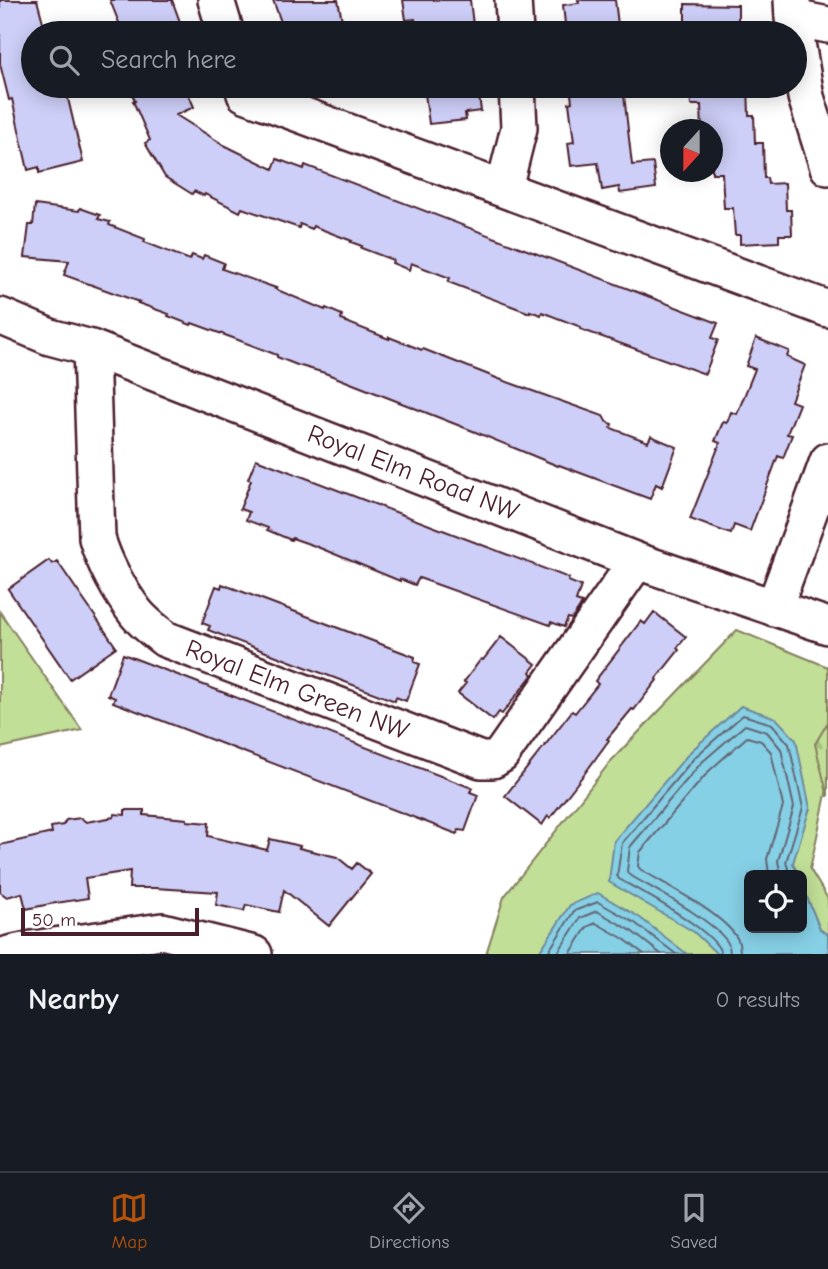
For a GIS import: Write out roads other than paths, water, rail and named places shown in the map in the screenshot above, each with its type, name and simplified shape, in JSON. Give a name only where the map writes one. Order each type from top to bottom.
[{"type":"street","points":[[216,0],[222,21]]},
{"type":"street","points":[[513,0],[514,21]]},
{"type":"street","points":[[793,9],[828,25]]},
{"type":"street","points":[[259,98],[828,309]]},
{"type":"street","points":[[504,188],[519,128],[518,98]]},
{"type":"street","points":[[806,98],[828,167]]},
{"type":"street","name":"Royal Elm Road NW","points":[[0,316],[50,337],[92,348],[637,561],[828,626]]},
{"type":"street","name":"Royal Elm Green NW","points":[[92,348],[97,538],[106,565],[135,612],[165,639],[481,761],[493,760],[501,755],[637,561]]},
{"type":"street","points":[[774,608],[828,461]]},
{"type":"street","points":[[9,954],[162,931],[254,954]]},
{"type":"water","points":[[741,706],[776,718],[796,740],[810,808],[793,863],[796,870],[744,870],[744,933],[807,933],[807,897],[820,929],[828,935],[828,954],[717,954],[694,932],[609,882],[614,841],[690,752]]},
{"type":"water","points":[[598,893],[639,917],[687,954],[538,954],[570,905]]}]
